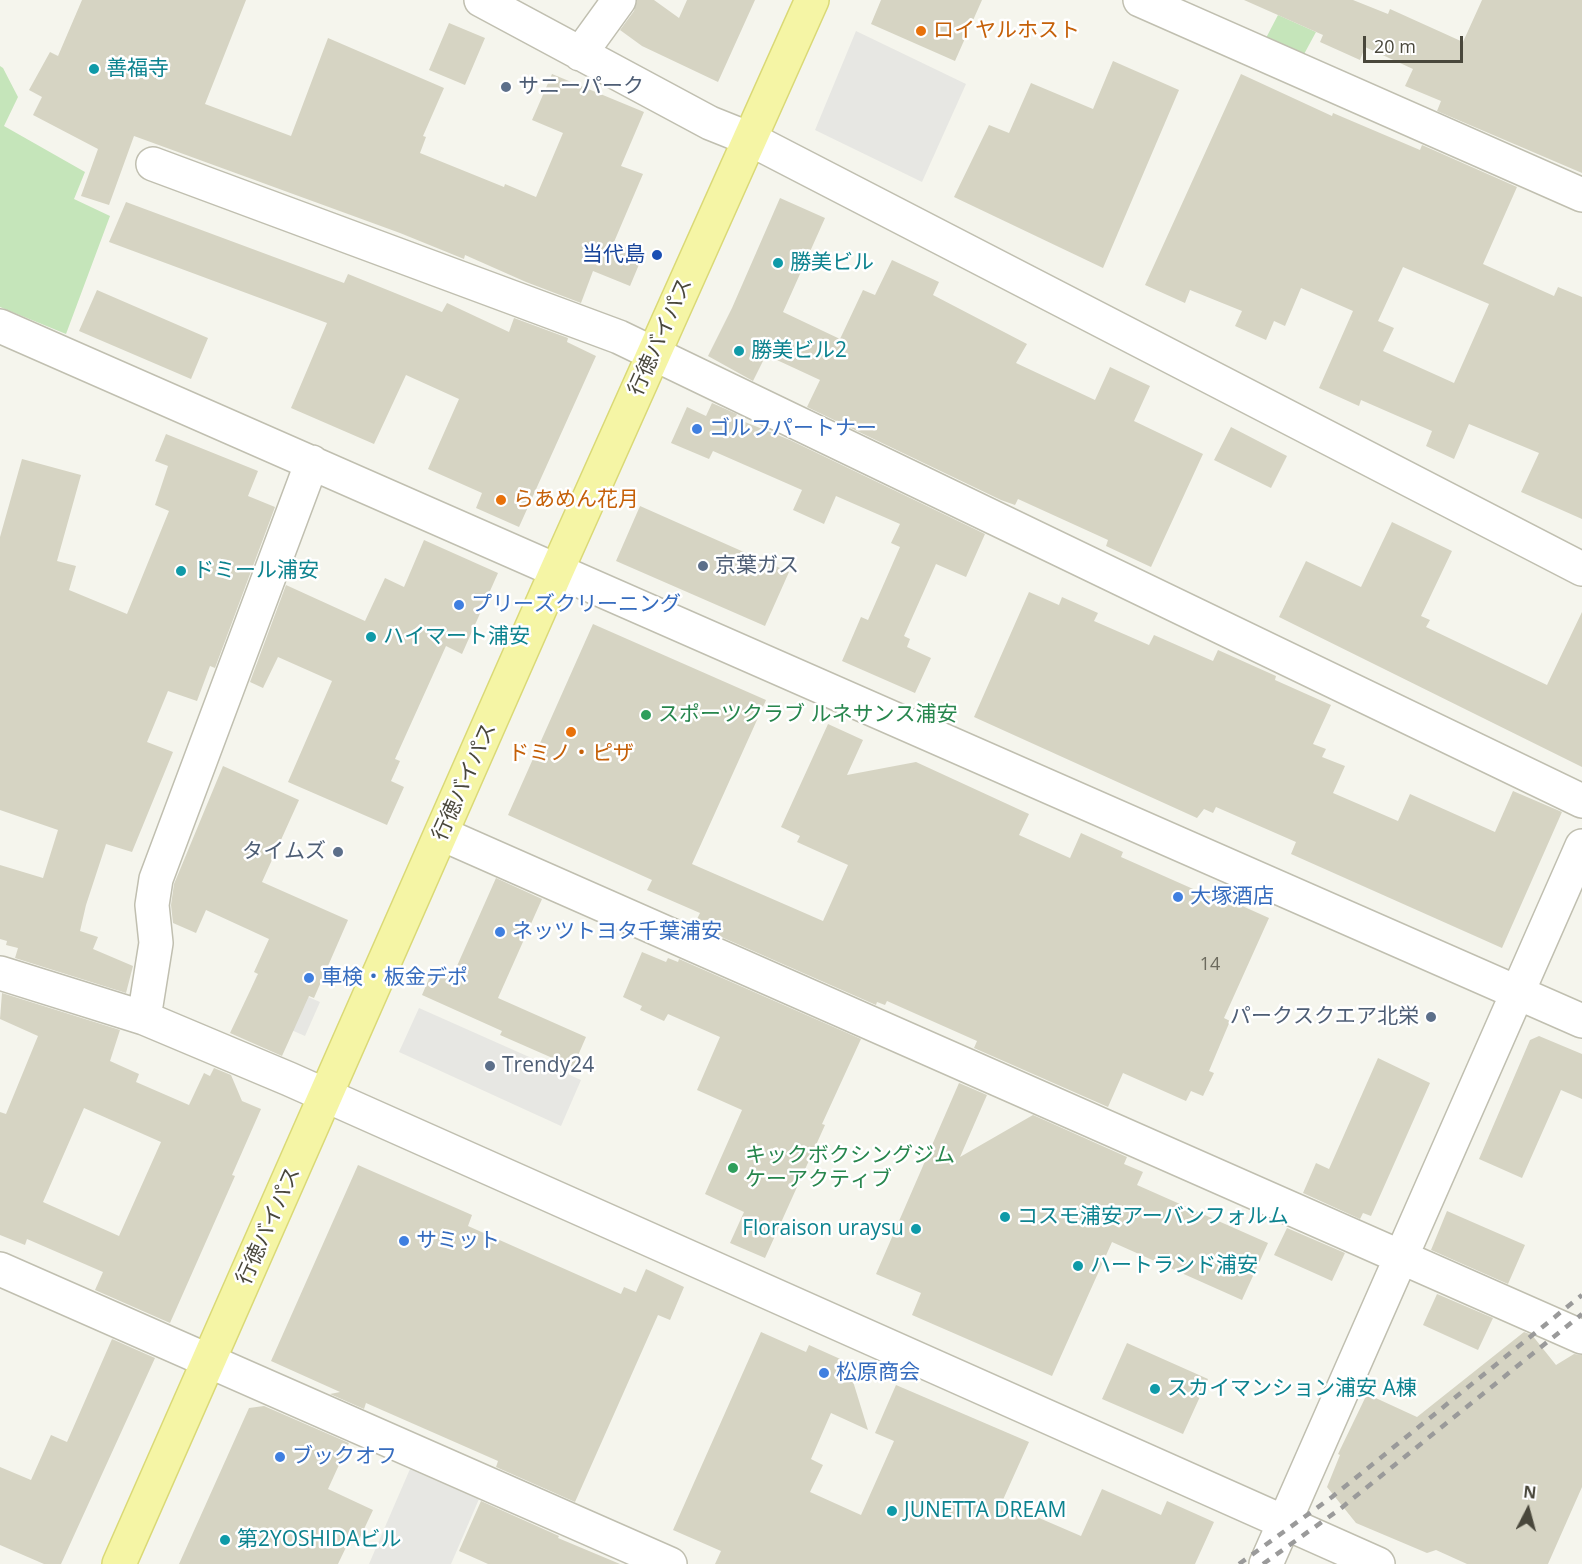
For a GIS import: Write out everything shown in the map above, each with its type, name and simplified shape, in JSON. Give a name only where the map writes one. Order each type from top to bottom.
[{"type":"main road","name":"行徳バイパス","points":[[120,1564],[557,570],[812,0]]},
{"type":"street","points":[[481,0],[710,123],[750,139],[1582,569]]},
{"type":"street","points":[[580,54],[619,0]]},
{"type":"street","points":[[1140,0],[1582,195]]},
{"type":"street","points":[[153,164],[619,337],[1582,801]]},
{"type":"street","points":[[0,326],[1582,1021]]},
{"type":"street","points":[[144,1018],[156,943],[152,905],[156,879],[312,462]]},
{"type":"street","points":[[442,834],[1582,1337]]},
{"type":"street","points":[[1266,1564],[1582,846]]},
{"type":"street","points":[[0,973],[144,1018],[327,1096],[1378,1564]]},
{"type":"street","points":[[0,1269],[663,1561]]},
{"type":"green space","points":[[1278,15],[1316,32],[1303,56],[1266,38]]},
{"type":"green space","points":[[0,66],[18,97],[4,126],[85,172],[74,199],[110,216],[66,334],[0,307]]},
{"type":"shaded area","points":[[856,31],[966,84],[922,182],[815,130]]},
{"type":"shaded area","points":[[257,975],[320,1002],[305,1036],[243,1009]]},
{"type":"shaded area","name":"Trendy24","points":[[419,1008],[581,1080],[561,1126],[399,1052]]},
{"type":"shaded area","points":[[410,1469],[479,1499],[451,1564],[369,1564]]},
{"type":"building","points":[[82,0],[246,0],[205,104],[291,136],[328,38],[444,88],[423,136],[426,137],[420,153],[504,187],[505,184],[536,197],[563,133],[532,120],[552,74],[644,112],[621,166],[643,174],[614,242],[643,255],[630,286],[593,271],[581,303],[465,255],[464,259],[400,233],[134,136],[109,205],[81,196],[98,149],[33,115],[42,97],[29,90],[50,52],[58,56]]},
{"type":"building","points":[[637,0],[654,0],[679,18],[687,0],[755,0],[718,82],[642,46],[620,30],[634,11]]},
{"type":"building","name":"ロイヤルホスト","points":[[881,0],[982,0],[955,61],[871,24]]},
{"type":"building","points":[[1244,0],[1353,0],[1388,14],[1390,9],[1463,42],[1482,0],[1582,0],[1582,173],[1437,111],[1441,101],[1405,86],[1413,69],[1365,47],[1360,60],[1320,42],[1323,35]]},
{"type":"building","points":[[449,23],[485,38],[465,85],[429,70]]},
{"type":"building","points":[[1113,61],[1179,90],[1103,268],[954,197],[989,125],[1009,133],[1031,83],[1093,109]]},
{"type":"building","points":[[1241,74],[1332,116],[1333,113],[1420,150],[1422,145],[1517,187],[1483,264],[1554,296],[1558,287],[1582,297],[1582,519],[1521,492],[1539,453],[1469,424],[1454,459],[1426,446],[1432,431],[1361,400],[1359,406],[1319,388],[1353,311],[1301,288],[1285,326],[1274,321],[1266,340],[1235,326],[1242,311],[1190,290],[1185,303],[1145,285]],"holes":[[[1403,267],[1489,304],[1454,383],[1383,351],[1394,328],[1378,321]]]},
{"type":"building","points":[[780,198],[825,218],[783,312],[840,339],[863,290],[875,295],[892,260],[939,282],[933,295],[1027,344],[1016,363],[1095,400],[1110,367],[1150,386],[1134,421],[1203,454],[1151,567],[1106,546],[1108,540],[1018,499],[1015,505],[1001,500],[807,407],[820,380],[766,355],[753,381],[708,356],[732,308]]},
{"type":"building","points":[[126,202],[344,283],[348,274],[442,312],[447,303],[509,332],[514,318],[568,338],[567,342],[596,356],[519,527],[476,508],[482,493],[428,469],[459,399],[406,375],[374,444],[291,408],[327,323],[109,242]]},
{"type":"building","points":[[97,290],[208,338],[191,379],[79,331]]},
{"type":"building","points":[[712,403],[737,414],[735,418],[790,440],[985,534],[966,577],[936,564],[904,636],[910,639],[907,647],[931,658],[915,693],[842,661],[861,617],[868,620],[900,547],[891,543],[900,524],[836,496],[824,524],[793,510],[802,490],[713,451],[709,459],[671,443],[687,407],[706,416]]},
{"type":"building","points":[[1231,427],[1287,456],[1271,488],[1214,460]]},
{"type":"building","points":[[166,434],[258,471],[248,496],[275,507],[215,668],[210,666],[197,701],[168,691],[147,742],[173,752],[132,852],[106,844],[86,905],[80,931],[98,937],[93,949],[133,966],[126,993],[15,958],[18,948],[6,945],[7,941],[0,939],[0,865],[43,878],[58,830],[0,810],[0,537],[22,459],[81,475],[57,561],[76,566],[69,590],[127,614],[169,511],[155,505],[168,466],[155,461]]},
{"type":"building","name":"京葉ガス","points":[[640,506],[789,572],[765,626],[616,561]]},
{"type":"building","points":[[1392,522],[1452,551],[1421,616],[1430,620],[1426,627],[1547,685],[1582,612],[1582,767],[1279,617],[1306,561],[1361,587]]},
{"type":"building","name":"ハイマート浦安","points":[[424,540],[498,573],[462,654],[446,646],[395,759],[400,761],[391,781],[404,787],[387,825],[288,782],[332,681],[278,657],[263,688],[250,682],[286,585],[365,621],[385,578],[404,587]]},
{"type":"building","points":[[1029,592],[1059,605],[1062,597],[1098,613],[1094,621],[1149,645],[1154,635],[1213,661],[1218,650],[1276,676],[1275,680],[1331,705],[1313,744],[1326,749],[1322,757],[1345,766],[1333,793],[1398,821],[1410,794],[1495,832],[1513,791],[1562,812],[1502,948],[1291,854],[1296,842],[1216,807],[1213,813],[1204,809],[1197,818],[974,717]]},
{"type":"building","points":[[593,624],[766,700],[692,864],[823,921],[848,865],[797,842],[800,836],[781,827],[828,724],[863,740],[847,775],[916,762],[1029,814],[1019,835],[1070,858],[1081,833],[1123,852],[1121,857],[1218,900],[1220,896],[1269,918],[1224,1018],[1230,1021],[1209,1071],[1214,1073],[1203,1096],[1191,1091],[1186,1101],[1123,1073],[1108,1107],[974,1048],[977,1041],[887,1001],[885,1005],[877,1002],[876,1005],[694,925],[700,913],[647,890],[652,880],[508,815]]},
{"type":"building","points":[[223,766],[299,800],[262,882],[348,920],[314,998],[309,996],[282,1056],[230,1033],[258,974],[254,972],[269,939],[206,910],[196,933],[173,923],[171,905],[174,884]]},
{"type":"building","name":"ネッツトヨタ千葉浦安","points":[[496,878],[542,899],[498,998],[586,1037],[573,1067],[500,1035],[502,1031],[422,995],[434,967],[453,975]]},
{"type":"building","points":[[642,952],[666,962],[668,958],[678,962],[679,959],[861,1039],[765,1258],[730,1243],[744,1212],[705,1194],[742,1110],[697,1090],[720,1037],[668,1014],[664,1021],[640,1010],[642,1006],[623,997]]},
{"type":"building","points":[[2,993],[120,1030],[110,1061],[139,1074],[136,1082],[189,1105],[204,1073],[210,1076],[214,1068],[231,1075],[242,1101],[261,1109],[232,1175],[235,1176],[170,1323],[95,1290],[103,1272],[27,1239],[25,1245],[0,1235],[0,1112],[6,1114],[38,1036],[0,1019]],"holes":[[[84,1108],[161,1142],[119,1236],[43,1202]]]},
{"type":"building","points":[[1539,1036],[1582,1054],[1582,1099],[1561,1090],[1522,1178],[1479,1159],[1530,1040]]},
{"type":"building","points":[[1378,1058],[1430,1083],[1371,1216],[1363,1213],[1360,1219],[1303,1193],[1316,1163],[1329,1169]]},
{"type":"building","points":[[959,1083],[987,1095],[960,1157],[1033,1115],[1127,1157],[1124,1164],[1143,1172],[1137,1185],[1268,1243],[1242,1300],[1112,1242],[1052,1376],[912,1315],[921,1293],[876,1274]]},
{"type":"building","points":[[358,1165],[472,1215],[468,1226],[621,1294],[624,1287],[636,1292],[646,1269],[684,1287],[670,1320],[658,1315],[575,1502],[496,1467],[498,1461],[366,1403],[364,1409],[330,1394],[340,1392],[271,1361]]},
{"type":"building","points":[[1447,1211],[1525,1245],[1508,1284],[1431,1250]]},
{"type":"building","points":[[1287,1228],[1345,1253],[1332,1281],[1274,1255]]},
{"type":"building","points":[[1437,1294],[1493,1318],[1478,1350],[1423,1325]]},
{"type":"building","points":[[761,1332],[806,1352],[809,1345],[847,1362],[868,1430],[831,1413],[811,1459],[823,1465],[810,1492],[861,1515],[894,1441],[875,1433],[896,1385],[1029,1442],[1002,1502],[1081,1536],[1102,1489],[1161,1515],[1167,1501],[1214,1522],[1195,1564],[715,1564],[721,1551],[673,1530]]},
{"type":"building","points":[[1524,1332],[1532,1335],[1556,1365],[1574,1354],[1582,1355],[1582,1487],[1548,1564],[1467,1564],[1436,1550],[1427,1553],[1356,1523],[1327,1487],[1340,1455],[1338,1454],[1367,1394],[1417,1417]]},
{"type":"building","points":[[112,1339],[155,1358],[61,1564],[44,1564],[0,1545],[0,1467],[31,1480],[51,1435],[67,1442]]},
{"type":"building","name":"スカイマンション浦安 A棟","points":[[1127,1343],[1208,1379],[1183,1434],[1102,1399]]},
{"type":"building","points":[[264,1406],[349,1443],[328,1489],[373,1510],[357,1544],[349,1541],[338,1564],[179,1564],[249,1408]]},
{"type":"building","points":[[481,1501],[559,1536],[558,1538],[620,1564],[488,1564],[459,1551]]},
{"type":"railway","points":[[1239,1564],[1332,1497],[1582,1295]]},
{"type":"railway","points":[[1263,1564],[1340,1509],[1582,1314]]},
{"type":"place","name":"ロイヤルホスト","points":[[921,31]]},
{"type":"place","name":"善福寺","points":[[94,69]]},
{"type":"place","name":"サニーパーク","points":[[506,87]]},
{"type":"place","name":"当代島","points":[[657,255]]},
{"type":"place","name":"勝美ビル","points":[[778,263]]},
{"type":"place","name":"勝美ビル2","points":[[739,351]]},
{"type":"place","name":"ゴルフパートナー","points":[[697,429]]},
{"type":"place","name":"らあめん花月","points":[[501,500]]},
{"type":"place","name":"京葉ガス","points":[[703,566]]},
{"type":"place","name":"ドミール浦安","points":[[181,571]]},
{"type":"place","name":"プリーズクリーニング","points":[[459,605]]},
{"type":"place","name":"ハイマート浦安","points":[[371,637]]},
{"type":"place","name":"スポーツクラブ ルネサンス浦安","points":[[646,715]]},
{"type":"place","name":"ドミノ・ピザ","points":[[571,732]]},
{"type":"place","name":"タイムズ","points":[[338,852]]},
{"type":"place","name":"大塚酒店","points":[[1178,897]]},
{"type":"place","name":"ネッツトヨタ千葉浦安","points":[[500,932]]},
{"type":"place","name":"車検・板金デポ","points":[[309,978]]},
{"type":"place","name":"パークスクエア北栄","points":[[1431,1017]]},
{"type":"place","name":"Trendy24","points":[[490,1066]]},
{"type":"place","name":"キックボクシングジム ケーアクティブ","points":[[733,1168]]},
{"type":"place","name":"コスモ浦安アーバンフォルム","points":[[1005,1217]]},
{"type":"place","name":"Floraison uraysu","points":[[916,1229]]},
{"type":"place","name":"サミット","points":[[404,1241]]},
{"type":"place","name":"ハートランド浦安","points":[[1078,1266]]},
{"type":"place","name":"松原商会","points":[[824,1373]]},
{"type":"place","name":"スカイマンション浦安 A棟","points":[[1155,1389]]},
{"type":"place","name":"ブックオフ","points":[[280,1457]]},
{"type":"place","name":"JUNETTA DREAM","points":[[892,1511]]},
{"type":"place","name":"第2YOSHIDAビル","points":[[225,1540]]}]
